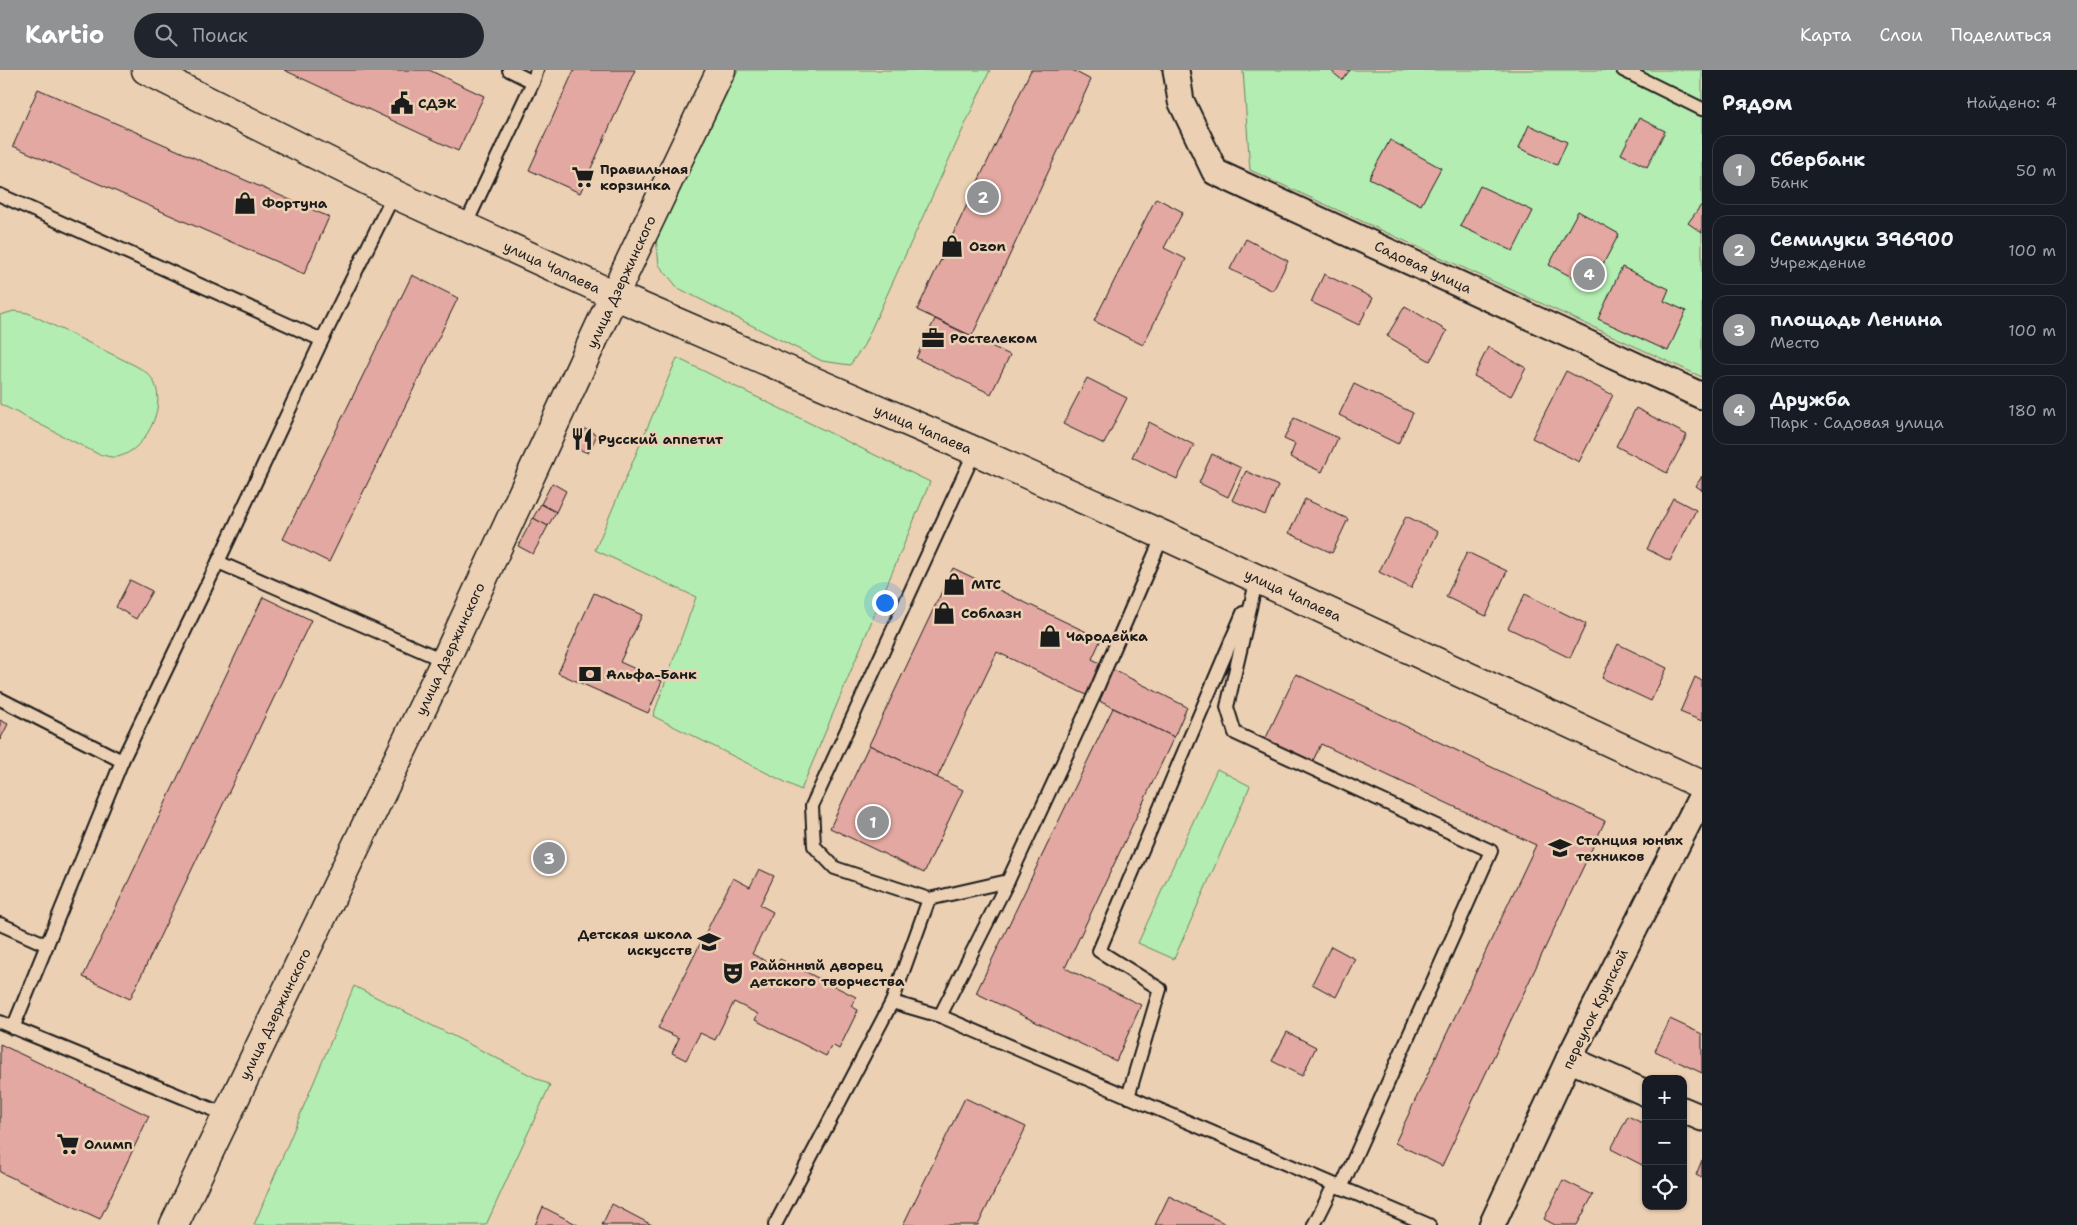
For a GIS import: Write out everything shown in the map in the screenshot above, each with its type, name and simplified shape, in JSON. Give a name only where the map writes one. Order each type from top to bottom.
[{"type":"street","name":"улица Чапаева","points":[[146,70],[394,194],[614,295],[976,451],[1163,535],[1702,785]]},
{"type":"street","name":"улица Дзержинского","points":[[174,1225],[445,662],[720,70]]},
{"type":"street","name":"Садовая улица","points":[[1176,70],[1181,101],[1214,172],[1702,396]]},
{"type":"street","name":"переулок Крупской","points":[[1492,1225],[1570,1058],[1702,795]]},
{"type":"street","points":[[1570,1058],[1642,1091]]},
{"type":"street","points":[[1687,1112],[1702,1118]]},
{"type":"lane","points":[[465,226],[535,76],[508,70]]},
{"type":"lane","points":[[1624,70],[1702,109]]},
{"type":"lane","points":[[13,1028],[122,761],[322,340],[394,194]]},
{"type":"lane","points":[[0,195],[322,340]]},
{"type":"lane","points":[[976,451],[812,806],[814,846],[835,868],[929,899],[1008,881]]},
{"type":"lane","points":[[940,1016],[1008,881],[1095,693],[1163,535]]},
{"type":"lane","points":[[218,562],[445,662]]},
{"type":"lane","points":[[1128,1097],[1160,989],[1099,951],[1257,578]]},
{"type":"lane","points":[[1257,578],[1227,707],[1234,732],[1491,850],[1338,1186],[1314,1225]]},
{"type":"lane","points":[[0,699],[122,761]]},
{"type":"lane","points":[[775,1225],[892,1002],[929,899]]},
{"type":"lane","points":[[0,924],[47,945]]},
{"type":"lane","points":[[892,1002],[940,1016],[1428,1225]]},
{"type":"lane","points":[[0,1022],[226,1115]]},
{"type":"green space","points":[[738,70],[990,70],[864,345],[850,365],[822,361],[678,288],[659,265],[656,238]]},
{"type":"green space","points":[[1243,70],[1702,70],[1702,377],[1250,170]]},
{"type":"green space","points":[[14,311],[28,313],[147,373],[154,383],[158,395],[157,408],[147,434],[138,445],[128,453],[117,457],[98,454],[0,404],[0,315]]},
{"type":"green space","points":[[677,358],[930,482],[801,790],[653,716],[696,597],[595,550]]},
{"type":"green space","points":[[1217,769],[1250,786],[1174,959],[1138,943]]},
{"type":"green space","points":[[354,986],[550,1085],[486,1225],[254,1225]]},
{"type":"building","points":[[284,70],[429,70],[484,96],[458,151]]},
{"type":"building","points":[[574,70],[635,70],[580,193],[529,170]]},
{"type":"building","points":[[1031,70],[1072,70],[1091,80],[972,336],[917,310]]},
{"type":"building","points":[[1330,70],[1350,70],[1342,80]]},
{"type":"building","points":[[38,89],[329,217],[304,274],[13,146]]},
{"type":"building","points":[[1639,118],[1665,131],[1647,167],[1621,154]]},
{"type":"building","points":[[1529,125],[1567,142],[1557,165],[1519,148]]},
{"type":"building","points":[[1390,140],[1441,168],[1421,205],[1369,178]]},
{"type":"building","points":[[1480,186],[1533,211],[1513,251],[1460,226]]},
{"type":"building","points":[[1156,198],[1183,212],[1164,248],[1186,259],[1143,345],[1094,321]]},
{"type":"building","points":[[1702,204],[1702,233],[1688,223]]},
{"type":"building","points":[[1578,211],[1619,234],[1591,287],[1549,265]]},
{"type":"building","points":[[1246,239],[1288,261],[1273,291],[1230,269]]},
{"type":"building","points":[[1622,267],[1669,289],[1664,301],[1686,311],[1668,351],[1598,319]]},
{"type":"building","points":[[1324,274],[1373,298],[1359,325],[1311,302]]},
{"type":"building","points":[[412,275],[458,298],[329,562],[283,539]]},
{"type":"building","points":[[1405,306],[1447,331],[1430,361],[1387,336]]},
{"type":"building","points":[[935,319],[1010,355],[991,394],[916,358]]},
{"type":"building","points":[[1488,347],[1526,368],[1511,396],[1474,376]]},
{"type":"building","points":[[1566,371],[1613,395],[1579,462],[1532,438]]},
{"type":"building","points":[[1087,378],[1127,398],[1104,444],[1063,424]]},
{"type":"building","points":[[1354,384],[1413,413],[1398,444],[1339,415]]},
{"type":"building","points":[[1636,408],[1687,435],[1667,473],[1616,446]]},
{"type":"building","points":[[1294,418],[1338,438],[1322,472],[1290,457],[1295,444],[1284,439]]},
{"type":"building","points":[[1149,422],[1194,445],[1177,479],[1132,457]]},
{"type":"building","points":[[585,429],[597,435],[588,453],[576,448]]},
{"type":"building","points":[[1212,454],[1241,468],[1228,497],[1199,483]]},
{"type":"building","points":[[1246,471],[1278,486],[1265,515],[1232,500]]},
{"type":"building","points":[[1702,476],[1702,490],[1696,486]]},
{"type":"building","points":[[552,483],[566,491],[556,512],[541,504]]},
{"type":"building","points":[[1673,498],[1696,510],[1670,561],[1647,549]]},
{"type":"building","points":[[1305,499],[1348,519],[1332,553],[1289,533]]},
{"type":"building","points":[[541,504],[556,512],[548,526],[533,518]]},
{"type":"building","points":[[1406,516],[1438,532],[1411,588],[1379,572]]},
{"type":"building","points":[[533,518],[548,526],[533,554],[518,546]]},
{"type":"building","points":[[1467,552],[1507,571],[1486,616],[1446,597]]},
{"type":"building","points":[[953,568],[1101,639],[1092,659],[1187,707],[1174,737],[997,652],[937,778],[869,745]]},
{"type":"building","points":[[130,580],[152,591],[136,619],[116,607]]},
{"type":"building","points":[[594,593],[642,615],[620,662],[662,681],[648,713],[558,673]]},
{"type":"building","points":[[1525,594],[1586,624],[1570,658],[1508,628]]},
{"type":"building","points":[[263,597],[311,620],[130,999],[83,977]]},
{"type":"building","points":[[1618,644],[1667,668],[1651,701],[1602,678]]},
{"type":"building","points":[[1296,674],[1605,821],[1442,1166],[1395,1143],[1536,845],[1321,744],[1310,767],[1263,744]]},
{"type":"building","points":[[1695,677],[1702,681],[1702,721],[1680,712]]},
{"type":"building","points":[[1113,708],[1174,737],[1065,968],[1141,1005],[1116,1061],[976,993]]},
{"type":"building","points":[[0,720],[8,724],[0,740]]},
{"type":"building","points":[[869,745],[963,790],[924,873],[830,828]]},
{"type":"building","points":[[759,869],[774,876],[760,905],[773,912],[752,954],[776,966],[780,959],[856,997],[851,1006],[858,1010],[839,1049],[832,1045],[826,1056],[755,1020],[758,1014],[734,1002],[715,1040],[700,1033],[686,1060],[672,1053],[679,1038],[658,1028],[733,878],[750,887]]},
{"type":"building","points":[[1331,946],[1355,959],[1336,997],[1312,984]]},
{"type":"building","points":[[1670,1019],[1702,1034],[1702,1073],[1655,1051]]},
{"type":"building","points":[[1287,1032],[1316,1047],[1302,1076],[1272,1061]]},
{"type":"building","name":"Олимп","points":[[0,1044],[149,1116],[100,1219],[0,1172]]},
{"type":"building","points":[[965,1098],[1026,1127],[978,1225],[903,1225]]},
{"type":"building","points":[[1628,1116],[1642,1123],[1642,1165],[1611,1149]]},
{"type":"building","points":[[1702,1160],[1702,1178],[1696,1175]]},
{"type":"building","points":[[1563,1180],[1593,1195],[1577,1225],[1555,1225],[1544,1219]]},
{"type":"building","points":[[1169,1196],[1228,1225],[1155,1225]]},
{"type":"building","points":[[612,1204],[652,1225],[602,1225]]},
{"type":"building","points":[[543,1207],[578,1225],[535,1225]]},
{"type":"place","name":"СДЭК","points":[[402,103]]},
{"type":"place","name":"Правильная корзинка","points":[[583,177]]},
{"type":"place","name":"Семилуки 396900","points":[[983,197]]},
{"type":"place","name":"Фортуна","points":[[245,203]]},
{"type":"place","name":"Ozon","points":[[952,246]]},
{"type":"place","name":"Дружба","points":[[1589,274]]},
{"type":"place","name":"Ростелеком","points":[[933,338]]},
{"type":"place","name":"Русский аппетит","points":[[582,439]]},
{"type":"place","name":"МТС","points":[[954,584]]},
{"type":"place","name":"Соблазн","points":[[944,613]]},
{"type":"place","name":"Чародейка","points":[[1050,636]]},
{"type":"place","name":"Альфа-Банк","points":[[590,674]]},
{"type":"place","name":"Сбербанк","points":[[873,822]]},
{"type":"place","name":"Станция юных техников","points":[[1560,848]]},
{"type":"place","name":"площадь Ленина","points":[[549,858]]},
{"type":"place","name":"Детская школа искусств","points":[[709,942]]},
{"type":"place","name":"Районный дворец детского творчества","points":[[733,973]]},
{"type":"place","name":"Олимп","points":[[68,1144]]}]
